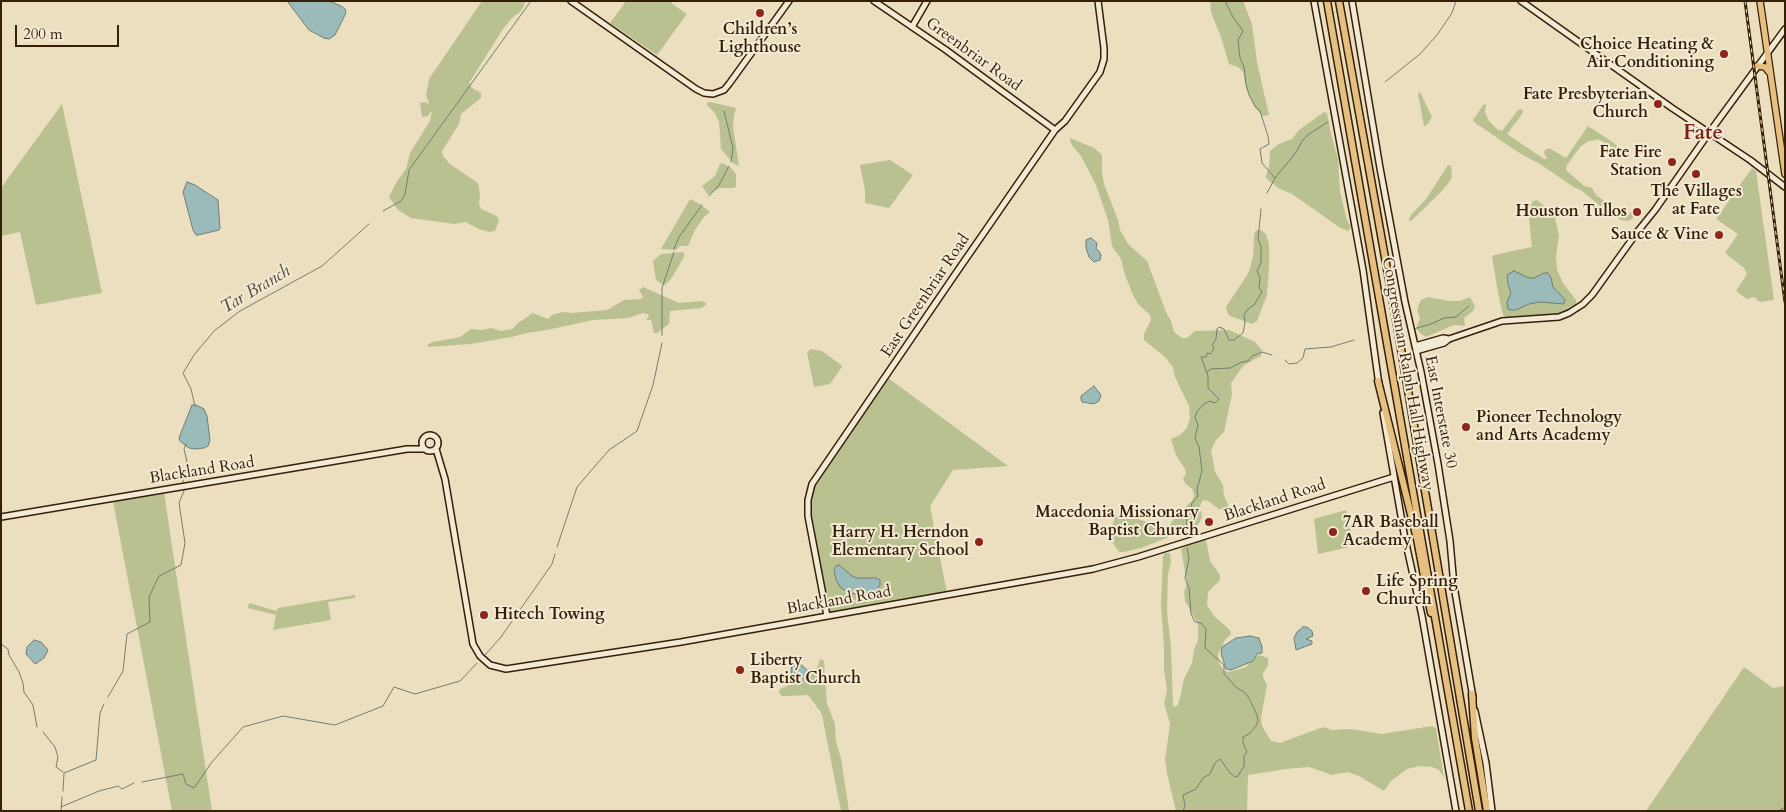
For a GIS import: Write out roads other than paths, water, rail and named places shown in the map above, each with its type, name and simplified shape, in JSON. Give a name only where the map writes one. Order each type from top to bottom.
[{"type":"highway","name":"Congressman Ralph Hall Highway","points":[[1327,1],[1469,811]]},
{"type":"highway","name":"Congressman Ralph Hall Highway","points":[[1339,1],[1397,327],[1479,811]]},
{"type":"highway","points":[[1378,381],[1417,539],[1437,646],[1453,716]]},
{"type":"highway","points":[[1472,694],[1475,738],[1486,811]]},
{"type":"main road","points":[[1760,1],[1785,174]]},
{"type":"main road","points":[[1757,66],[1763,67],[1770,72]]},
{"type":"street","points":[[571,1],[696,89],[704,93],[713,94],[724,90],[729,84],[789,1]]},
{"type":"street","name":"Greenbriar Road","points":[[874,1],[1056,130]]},
{"type":"street","points":[[912,27],[927,1]]},
{"type":"street","name":"East Greenbriar Road","points":[[827,616],[808,516],[808,500],[812,484],[1056,130],[1100,72],[1104,59],[1104,48],[1098,1]]},
{"type":"street","points":[[1314,1],[1363,270],[1378,381],[1404,539],[1422,616],[1456,811]]},
{"type":"street","name":"East Interstate 30","points":[[1352,1],[1380,168],[1442,488],[1454,586],[1472,694],[1486,763],[1492,811]]},
{"type":"street","points":[[1521,1],[1785,187]]},
{"type":"street","points":[[1416,349],[1444,343],[1449,339],[1503,321],[1558,317],[1569,313],[1583,304],[1592,295],[1655,210],[1709,132],[1785,29]]},
{"type":"street","points":[[434,436],[438,443],[436,449],[427,450],[423,445],[424,439],[434,436]]},
{"type":"street","name":"Blackland Road","points":[[407,449],[424,439]]},
{"type":"street","name":"Blackland Road","points":[[1,517],[407,449],[427,450],[438,460]]},
{"type":"street","name":"Blackland Road","points":[[436,449],[445,479],[473,644],[480,656],[495,667],[510,669],[827,616],[1108,565],[1394,477]]},
{"type":"water","points":[[287,1],[329,1],[341,6],[345,9],[346,13],[335,35],[329,39],[324,38],[309,30]]},
{"type":"water","points":[[187,182],[218,200],[219,230],[196,235],[183,192]]},
{"type":"water","points":[[1091,238],[1097,243],[1096,249],[1101,255],[1100,260],[1094,262],[1089,257],[1086,248],[1086,240]]},
{"type":"water","points":[[1514,271],[1529,278],[1548,273],[1553,287],[1565,300],[1564,304],[1540,302],[1529,304],[1516,310],[1508,309],[1507,302],[1511,293],[1507,275]]},
{"type":"water","points":[[1094,386],[1101,395],[1099,401],[1094,404],[1082,402],[1081,396]]},
{"type":"water","points":[[192,405],[204,409],[207,416],[210,440],[208,446],[204,448],[189,448],[179,438]]},
{"type":"water","points":[[839,565],[857,578],[876,578],[880,580],[880,585],[876,591],[869,594],[849,593],[841,588],[836,580],[834,570]]},
{"type":"water","points":[[1303,627],[1307,627],[1312,631],[1313,636],[1306,639],[1312,641],[1312,644],[1296,650],[1294,638]]},
{"type":"water","points":[[1250,636],[1259,638],[1262,653],[1257,654],[1253,661],[1231,670],[1226,669],[1221,653],[1222,647],[1236,638]]},
{"type":"water","points":[[34,640],[41,642],[48,650],[44,658],[35,664],[26,654],[27,647]]},
{"type":"water","points":[[795,659],[807,670],[809,675],[803,681],[786,683],[785,681],[791,673],[792,663]]},
{"type":"waterway","name":"Tar Branch","points":[[383,211],[401,201],[405,194],[409,170],[531,1]]},
{"type":"waterway","points":[[1225,1],[1243,31],[1238,40],[1246,84],[1249,95],[1260,111],[1268,136],[1269,144],[1260,149],[1262,163],[1275,178],[1267,193]]},
{"type":"waterway","points":[[1385,82],[1420,54],[1437,35],[1452,13],[1456,1]]},
{"type":"waterway","points":[[724,111],[733,148],[731,162]]},
{"type":"waterway","points":[[1275,178],[1297,151],[1302,141],[1309,134],[1328,122]]},
{"type":"waterway","points":[[709,196],[719,185],[729,166]]},
{"type":"waterway","points":[[674,249],[679,237],[702,205]]},
{"type":"waterway","points":[[1185,536],[1192,503],[1198,496],[1197,489],[1202,471],[1199,447],[1195,438],[1198,425],[1195,417],[1204,404],[1210,401],[1215,403],[1219,399],[1208,388],[1208,376],[1201,357],[1206,357],[1207,353],[1210,354],[1214,349],[1212,345],[1216,339],[1219,327],[1224,329],[1229,340],[1234,340],[1243,333],[1244,315],[1254,305],[1262,292],[1259,288],[1260,278],[1257,271],[1261,263],[1261,247],[1258,239],[1261,209]]},
{"type":"waterway","name":"Tar Branch","points":[[195,406],[191,389],[183,373],[194,355],[214,331],[240,311],[322,266],[369,224]]},
{"type":"waterway","points":[[662,335],[662,288],[674,252]]},
{"type":"waterway","points":[[1414,329],[1444,318],[1456,317],[1469,306]]},
{"type":"waterway","points":[[1285,360],[1289,364],[1297,363],[1303,358],[1305,349],[1331,347],[1354,340]]},
{"type":"waterway","points":[[557,547],[577,487],[609,450],[637,431],[653,385],[662,343]]},
{"type":"waterway","points":[[1207,372],[1211,369],[1230,368],[1248,361],[1252,356],[1262,352],[1272,355]]},
{"type":"waterway","name":"Tar Branch","points":[[183,482],[187,462],[184,449],[186,444]]},
{"type":"waterway","name":"Tar Branch","points":[[108,697],[123,671],[127,634],[150,622],[149,597],[159,576],[181,565],[185,543],[179,503],[184,491]]},
{"type":"waterway","points":[[1183,811],[1185,806],[1183,795],[1196,789],[1203,778],[1210,774],[1215,763],[1220,759],[1230,773],[1235,777],[1238,776],[1244,766],[1244,756],[1247,752],[1243,743],[1243,737],[1249,734],[1258,721],[1249,698],[1224,674],[1224,665],[1205,648],[1206,629],[1201,623],[1195,622],[1191,614],[1189,588],[1185,578],[1189,558],[1187,548]]},
{"type":"waterway","points":[[485,655],[501,637],[552,564],[555,554]]},
{"type":"waterway","points":[[1,644],[8,649],[9,655],[19,672],[24,692],[33,705],[37,727]]},
{"type":"waterway","points":[[142,782],[183,774],[186,784],[194,788],[212,762],[243,727],[283,716],[335,725],[383,706],[394,687],[415,694],[460,681],[477,663]]},
{"type":"waterway","name":"Tar Branch","points":[[63,791],[64,773],[96,760],[100,713],[104,704]]},
{"type":"waterway","points":[[43,732],[55,747],[58,757],[56,767],[63,772]]},
{"type":"waterway","points":[[61,807],[99,791],[118,786],[122,789],[134,783]]},
{"type":"waterway","name":"Tar Branch","points":[[61,811],[62,797]]},
{"type":"waterway","points":[[1779,811],[1785,807]]},
{"type":"railway","points":[[1745,1],[1785,302]]},
{"type":"place","name":"Children’s Lighthouse","points":[[760,13]]},
{"type":"place","name":"Choice Heating & Air Conditioning","points":[[1724,54]]},
{"type":"place","name":"Fate Presbyterian Church","points":[[1658,104]]},
{"type":"place","name":"Fate Fire Station","points":[[1672,162]]},
{"type":"place","name":"The Villages at Fate","points":[[1696,174]]},
{"type":"place","name":"Houston Tullos","points":[[1637,212]]},
{"type":"place","name":"Sauce & Vine","points":[[1719,235]]},
{"type":"place","name":"Pioneer Technology and Arts Academy","points":[[1466,427]]},
{"type":"place","name":"Macedonia Missionary Baptist Church","points":[[1209,522]]},
{"type":"place","name":"7AR Baseball Academy","points":[[1333,532]]},
{"type":"place","name":"Harry H. Herndon Elementary School","points":[[979,542]]},
{"type":"place","name":"Life Spring Church","points":[[1366,591]]},
{"type":"place","name":"Hitech Towing","points":[[484,615]]},
{"type":"place","name":"Liberty Baptist Church","points":[[740,670]]},
{"type":"district","name":"Fate","points":[[1703,134]]}]
